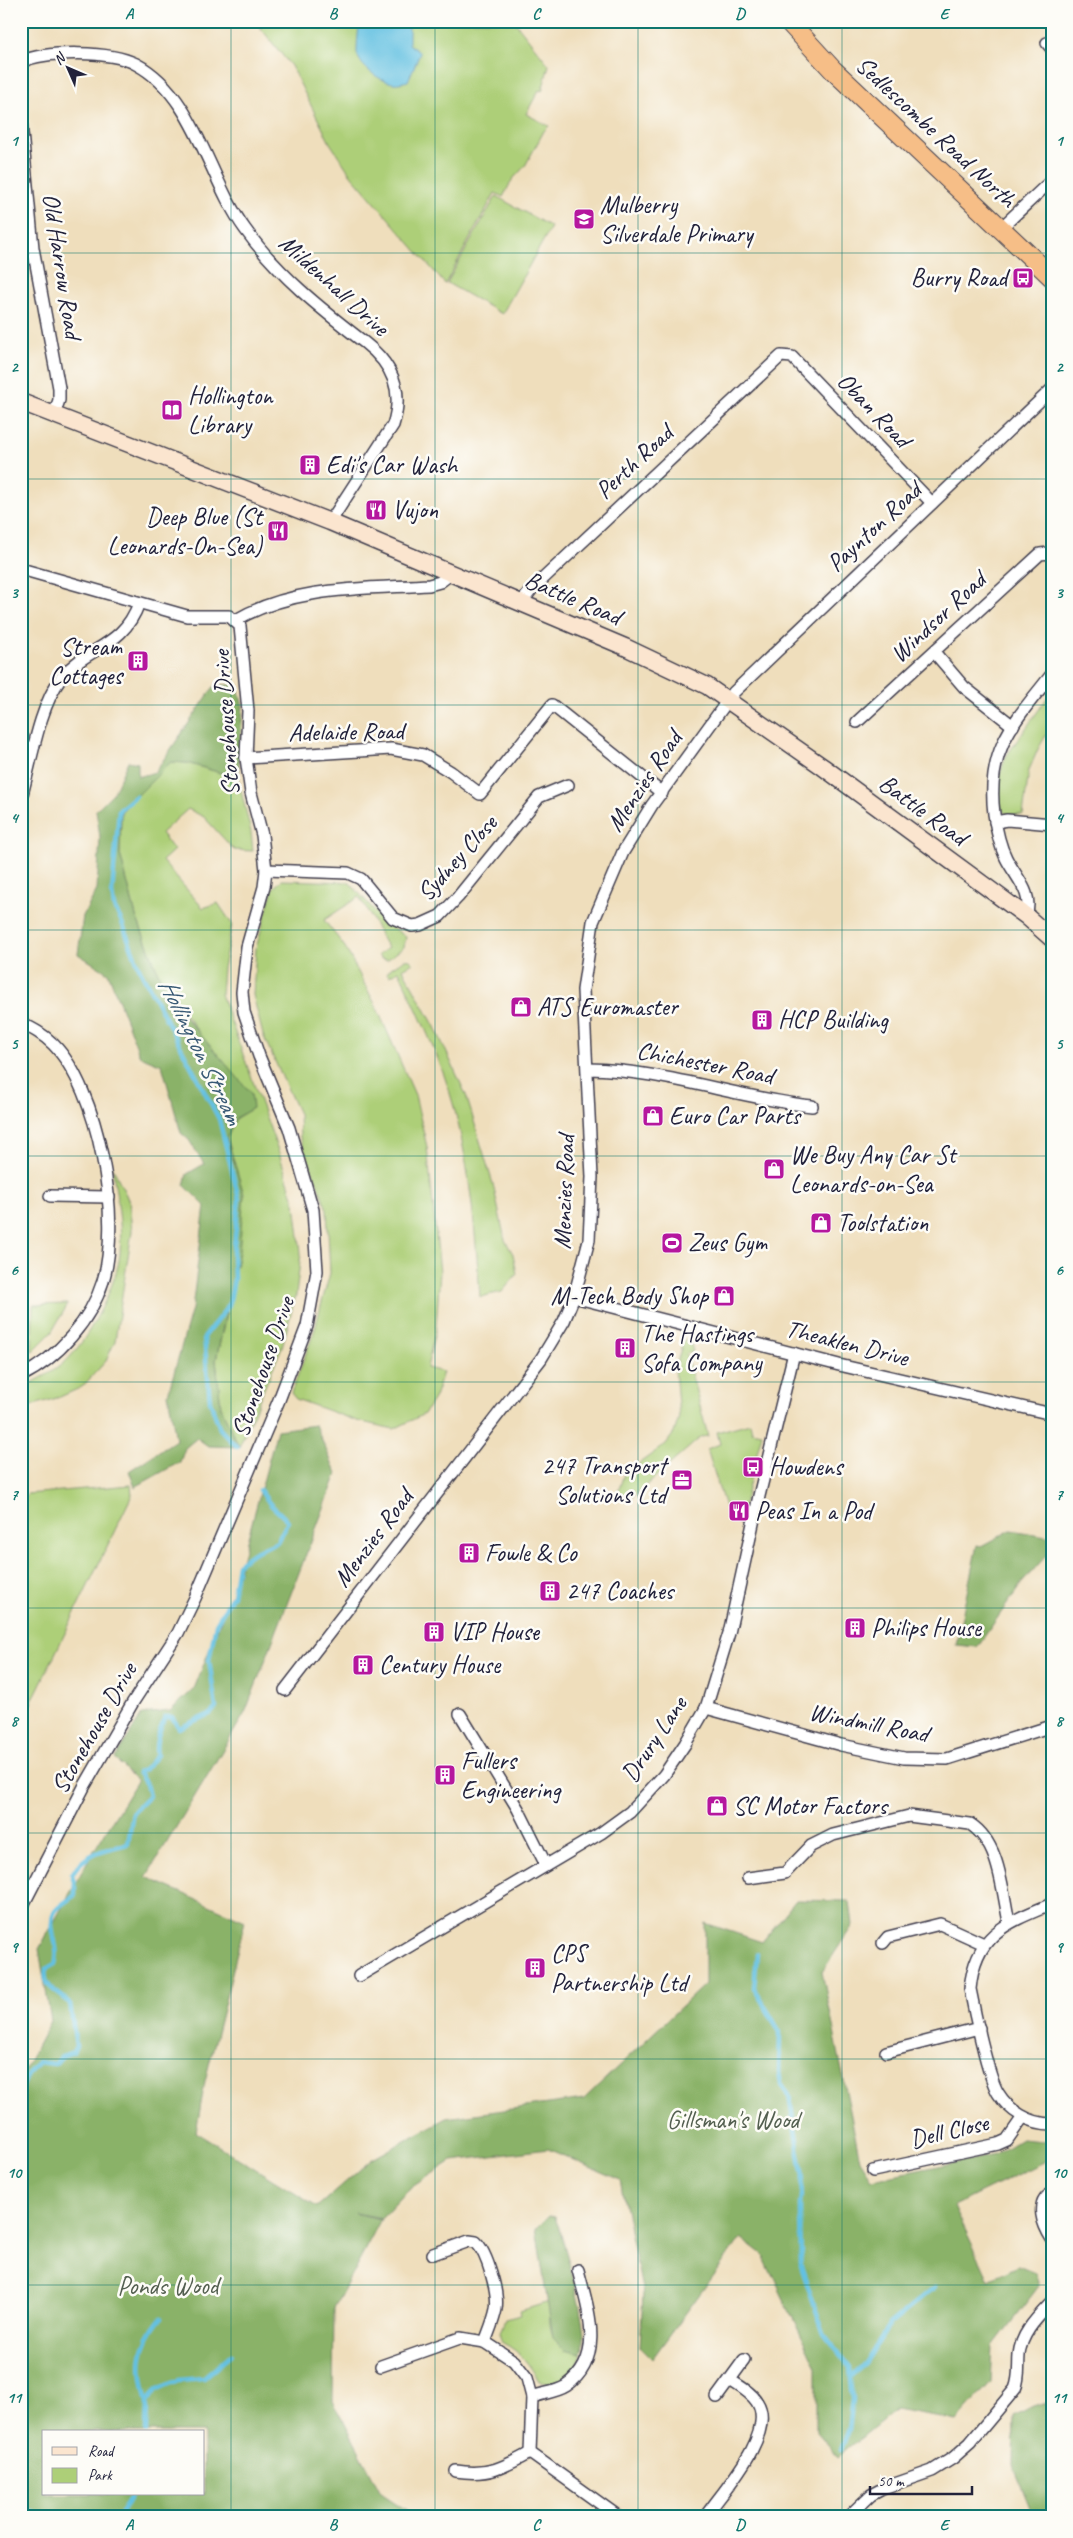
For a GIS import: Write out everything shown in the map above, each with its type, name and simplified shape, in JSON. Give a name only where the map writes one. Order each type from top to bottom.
[{"type":"highway","name":"Sedlescombe Road North","points":[[788,21],[833,70],[1052,277]]},
{"type":"main road","name":"Battle Road","points":[[21,402],[330,522],[632,650],[707,686],[728,699],[1026,916],[1052,939]]},
{"type":"street","name":"Mildenhall Drive","points":[[21,62],[44,55],[110,57],[136,64],[159,80],[179,102],[226,199],[244,229],[272,264],[295,286],[378,353],[390,369],[398,390],[399,409],[394,426],[330,522]]},
{"type":"street","name":"Old Harrow Road","points":[[21,122],[33,248],[59,388],[59,400],[54,415]]},
{"type":"street","points":[[1002,228],[1052,180]]},
{"type":"street","name":"Oban Road","points":[[780,356],[792,357],[932,503]]},
{"type":"street","name":"Perth Road","points":[[522,603],[532,589],[780,356]]},
{"type":"street","name":"Paynton Road","points":[[728,699],[1052,389]]},
{"type":"street","name":"Windsor Road","points":[[857,722],[1040,554],[1049,553],[1052,556]]},
{"type":"street","points":[[21,569],[187,616],[229,616],[236,620],[252,611],[316,592],[428,585],[440,582],[452,573]]},
{"type":"street","points":[[21,798],[53,690],[74,666],[109,643],[127,628],[139,603]]},
{"type":"street","name":"Stonehouse Drive","points":[[21,1909],[84,1787],[133,1702],[178,1633],[195,1598],[276,1408],[307,1326],[316,1271],[313,1210],[289,1128],[259,1056],[244,1012],[242,992],[247,947],[264,887],[266,870],[262,835],[251,793],[246,758],[248,711],[242,632],[236,620]]},
{"type":"street","points":[[934,652],[964,686],[1013,726]]},
{"type":"street","points":[[1026,916],[1030,905],[1028,896],[1005,857],[995,822],[992,792],[993,770],[1004,741],[1013,726],[1052,674]]},
{"type":"street","name":"Menzies Road","points":[[285,1690],[541,1359],[564,1321],[574,1297],[589,1240],[592,1177],[583,990],[593,922],[623,852],[662,792],[728,699]]},
{"type":"street","name":"Adelaide Road","points":[[246,758],[391,750],[423,755],[451,772],[480,794],[552,705],[662,792]]},
{"type":"street","name":"Sydney Close","points":[[266,870],[348,873],[361,879],[393,918],[412,926],[420,925],[440,916],[458,897],[539,798],[568,785]]},
{"type":"street","points":[[995,822],[1007,820],[1052,824]]},
{"type":"street","points":[[21,1023],[38,1031],[54,1045],[68,1064],[79,1086],[103,1159],[109,1197],[110,1245],[98,1294],[65,1344],[51,1358],[21,1376]]},
{"type":"street","name":"Chichester Road","points":[[588,1068],[620,1069],[812,1106]]},
{"type":"street","points":[[50,1196],[109,1197]]},
{"type":"street","name":"Theaklen Drive","points":[[574,1297],[794,1353],[1052,1414]]},
{"type":"street","name":"Drury Lane","points":[[359,1976],[601,1832],[630,1812],[664,1775],[706,1708],[728,1633],[761,1486],[794,1353]]},
{"type":"street","name":"Windmill Road","points":[[706,1708],[841,1744],[904,1758],[947,1759],[1052,1726]]},
{"type":"street","points":[[460,1714],[518,1809],[546,1865]]},
{"type":"street","points":[[748,1878],[785,1873],[811,1846],[833,1835],[909,1816],[970,1824],[978,1830],[993,1854],[1009,1922]]},
{"type":"street","points":[[1052,1904],[1009,1922],[984,1944],[972,1972],[970,1989],[994,2086],[1009,2106],[1023,2117],[1044,2124],[1052,2124]]},
{"type":"street","points":[[883,1943],[888,1937],[940,1924],[984,1944]]},
{"type":"street","points":[[886,2052],[980,2028]]},
{"type":"street","name":"Dell Close","points":[[873,2170],[998,2144],[1007,2140],[1023,2117]]},
{"type":"street","points":[[1052,2193],[1042,2205],[1042,2218],[1052,2239]]},
{"type":"street","points":[[432,2254],[469,2241],[478,2243],[482,2250],[497,2299],[496,2310],[485,2342]]},
{"type":"street","points":[[532,2396],[565,2387],[579,2374],[590,2354],[592,2336],[578,2270]]},
{"type":"street","points":[[848,2517],[871,2495],[892,2485],[932,2471],[970,2443],[1015,2390],[1019,2379],[1021,2344],[1029,2329],[1052,2302]]},
{"type":"street","points":[[381,2366],[460,2338],[485,2342],[514,2361],[527,2378],[532,2396],[530,2453]]},
{"type":"street","points":[[717,2397],[744,2360]]},
{"type":"street","points":[[705,2517],[750,2453],[760,2433],[762,2416],[757,2402],[730,2380]]},
{"type":"street","points":[[456,2471],[474,2474],[493,2472],[530,2453]]},
{"type":"street","points":[[530,2453],[601,2512],[619,2517]]},
{"type":"green space","points":[[255,21],[514,21],[549,65],[542,91],[539,90],[526,114],[549,126],[544,131],[525,166],[512,180],[503,197],[495,193],[445,284],[351,175],[330,143],[291,66]]},
{"type":"green space","points":[[496,196],[551,227],[502,314],[447,283]]},
{"type":"green space","points":[[215,685],[237,685],[243,706],[238,778],[187,763],[171,762],[121,812],[120,854],[136,916],[161,980],[187,1019],[251,1093],[253,1108],[236,1118],[227,1138],[244,1195],[239,1252],[216,1360],[221,1408],[239,1447],[208,1446],[197,1438],[185,1448],[180,1462],[135,1487],[129,1471],[176,1440],[168,1394],[192,1309],[205,1206],[184,1185],[187,1174],[204,1164],[189,1140],[181,1133],[162,1065],[140,1056],[108,973],[78,954],[83,916],[97,890],[100,837],[96,810],[114,792],[128,761],[138,763],[138,777],[155,772]]},
{"type":"green space","points":[[1052,691],[1052,725],[1038,749],[1029,770],[1023,815],[1006,814],[1001,809],[998,781],[1005,758]]},
{"type":"green space","points":[[171,762],[187,763],[238,778],[251,832],[253,851],[234,850],[204,817],[188,809],[161,833],[174,850],[162,861],[203,908],[218,903],[232,924],[223,968],[221,994],[279,1153],[295,1203],[301,1253],[296,1295],[282,1347],[239,1447],[221,1408],[216,1360],[225,1320],[244,1195],[227,1138],[236,1118],[253,1108],[161,980],[136,916],[120,854],[121,812]]},
{"type":"green space","points":[[282,880],[349,882],[385,922],[406,937],[404,947],[387,960],[380,958],[378,955],[388,948],[359,897],[324,920],[345,947],[376,1006],[415,1095],[427,1147],[440,1272],[436,1327],[427,1368],[443,1372],[435,1397],[424,1414],[394,1429],[357,1421],[296,1399],[291,1393],[313,1335],[330,1273],[327,1209],[300,1138],[299,1114],[263,1035],[253,995],[256,948],[273,888]]},
{"type":"green space","points":[[405,959],[413,963],[403,969],[435,1027],[466,1095],[493,1184],[505,1240],[513,1254],[517,1274],[502,1292],[480,1297],[474,1219],[467,1167],[449,1090],[432,1045],[399,971],[389,976],[387,973]]},
{"type":"green space","points":[[112,1166],[129,1201],[132,1231],[115,1341],[106,1361],[82,1387],[60,1397],[21,1409],[21,1388],[53,1371],[69,1358],[94,1323],[109,1293],[118,1265],[121,1242],[119,1210]]},
{"type":"green space","points":[[68,1304],[51,1333],[32,1352],[33,1305]]},
{"type":"green space","points":[[690,1340],[693,1352],[686,1354],[708,1436],[701,1437],[628,1501],[623,1499],[618,1492],[624,1474],[666,1444],[674,1433],[679,1417],[675,1369],[683,1342]]},
{"type":"green space","points":[[750,1423],[752,1431],[762,1433],[739,1525],[725,1507],[707,1449],[720,1444],[717,1432]]},
{"type":"green space","points":[[315,1425],[337,1474],[245,1713],[146,1877],[245,1921],[205,2081],[196,2132],[317,2207],[371,2160],[446,2118],[584,2099],[705,1984],[705,1923],[762,1942],[796,1900],[850,1901],[853,1925],[822,1972],[860,2160],[872,2179],[995,2155],[1021,2139],[1043,2141],[1052,2139],[1052,2158],[954,2206],[989,2280],[1018,2266],[1035,2273],[1039,2286],[993,2346],[991,2383],[957,2421],[895,2410],[838,2457],[816,2432],[816,2367],[763,2255],[741,2238],[652,2359],[640,2347],[643,2294],[620,2180],[548,2149],[452,2161],[409,2189],[382,2218],[354,2213],[381,2219],[334,2308],[333,2401],[381,2493],[417,2517],[21,2517],[21,2077],[51,2021],[39,1949],[90,1857],[137,1781],[115,1759],[142,1714],[170,1711],[194,1689],[236,1582],[277,1430]]},
{"type":"green space","points":[[131,1485],[132,1495],[21,1724],[21,1501],[27,1494]]},
{"type":"green space","points":[[1011,1530],[1052,1537],[1052,1549],[1022,1583],[977,1647],[956,1645],[977,1545],[981,1546]]},
{"type":"green space","points":[[549,2215],[555,2216],[575,2287],[583,2327],[584,2343],[582,2353],[564,2349],[553,2338],[536,2228]]},
{"type":"green space","points":[[549,2302],[551,2330],[557,2342],[571,2350],[582,2353],[577,2365],[570,2374],[560,2382],[548,2387],[547,2382],[539,2381],[520,2354],[503,2343],[500,2333],[505,2319],[521,2315],[520,2311]]},
{"type":"green space","points":[[1052,2401],[1052,2517],[1032,2517],[1033,2514],[1013,2465],[1014,2417],[1033,2407]]},
{"type":"water","points":[[359,21],[409,21],[409,44],[420,53],[408,81],[387,82],[364,66],[357,55]]},
{"type":"waterway","name":"Hollington Stream","points":[[136,796],[119,810],[112,893],[114,907],[121,920],[140,970],[219,1119],[239,1199],[233,1255],[234,1279],[229,1305],[204,1337],[210,1401],[220,1429],[237,1447]]},
{"type":"waterway","name":"Hollington Stream","points":[[21,2089],[29,2073],[38,2062],[55,2064],[62,2056],[73,2052],[76,2046],[70,2004],[49,1986],[45,1976],[46,1969],[55,1964],[56,1958],[52,1925],[54,1913],[75,1895],[72,1874],[83,1861],[96,1853],[128,1844],[133,1812],[149,1796],[146,1784],[138,1772],[144,1770],[157,1755],[157,1740],[165,1717],[172,1717],[179,1728],[210,1714],[216,1708],[209,1660],[216,1624],[233,1595],[238,1564],[253,1553],[277,1542],[288,1521],[270,1504],[260,1490]]},
{"type":"waterway","points":[[757,1954],[754,1988],[780,2032],[779,2073],[781,2084],[789,2095],[803,2177],[800,2205],[801,2266],[824,2334],[850,2368],[853,2400],[849,2429],[841,2450]]},
{"type":"waterway","points":[[851,2377],[865,2363],[890,2324],[935,2287]]},
{"type":"waterway","points":[[147,2403],[142,2379],[142,2358],[147,2339],[161,2318]]},
{"type":"waterway","points":[[146,2430],[147,2403],[156,2390],[178,2380],[204,2378],[231,2355]]},
{"type":"waterway","points":[[119,2517],[131,2496]]},
{"type":"waterway","name":"Hollington Stream","points":[[21,2504],[41,2517]]},
{"type":"place","name":"Mulberry Silverdale Primary","points":[[584,219]]},
{"type":"place","name":"Burry Road","points":[[1023,278]]},
{"type":"place","name":"Hollington Library","points":[[172,410]]},
{"type":"place","name":"Edi's Car Wash","points":[[310,465]]},
{"type":"place","name":"Vujon","points":[[376,510]]},
{"type":"place","name":"Deep Blue (St Leonards-On-Sea)","points":[[278,531]]},
{"type":"place","name":"Stream Cottages","points":[[138,661]]},
{"type":"place","name":"ATS Euromaster","points":[[521,1007]]},
{"type":"place","name":"HCP Building","points":[[762,1020]]},
{"type":"place","name":"Euro Car Parts","points":[[653,1116]]},
{"type":"place","name":"We Buy Any Car St Leonards-on-Sea","points":[[774,1169]]},
{"type":"place","name":"Toolstation","points":[[821,1223]]},
{"type":"place","name":"Zeus Gym","points":[[672,1243]]},
{"type":"place","name":"M-Tech Body Shop","points":[[724,1296]]},
{"type":"place","name":"The Hastings Sofa Company","points":[[625,1348]]},
{"type":"place","name":"Howdens","points":[[753,1467]]},
{"type":"place","name":"247 Transport Solutions Ltd","points":[[682,1480]]},
{"type":"place","name":"Peas In a Pod","points":[[739,1511]]},
{"type":"place","name":"Fowle & Co","points":[[469,1553]]},
{"type":"place","name":"247 Coaches","points":[[550,1591]]},
{"type":"place","name":"Philips House","points":[[855,1628]]},
{"type":"place","name":"VIP House","points":[[434,1632]]},
{"type":"place","name":"Century House","points":[[363,1665]]},
{"type":"place","name":"Fullers Engineering","points":[[445,1775]]},
{"type":"place","name":"SC Motor Factors","points":[[717,1806]]},
{"type":"place","name":"CPS Partnership Ltd","points":[[535,1968]]},
{"type":"park label","name":"Gillsman's Wood","points":[[733,2120]]},
{"type":"park label","name":"Ponds Wood","points":[[168,2286]]}]
